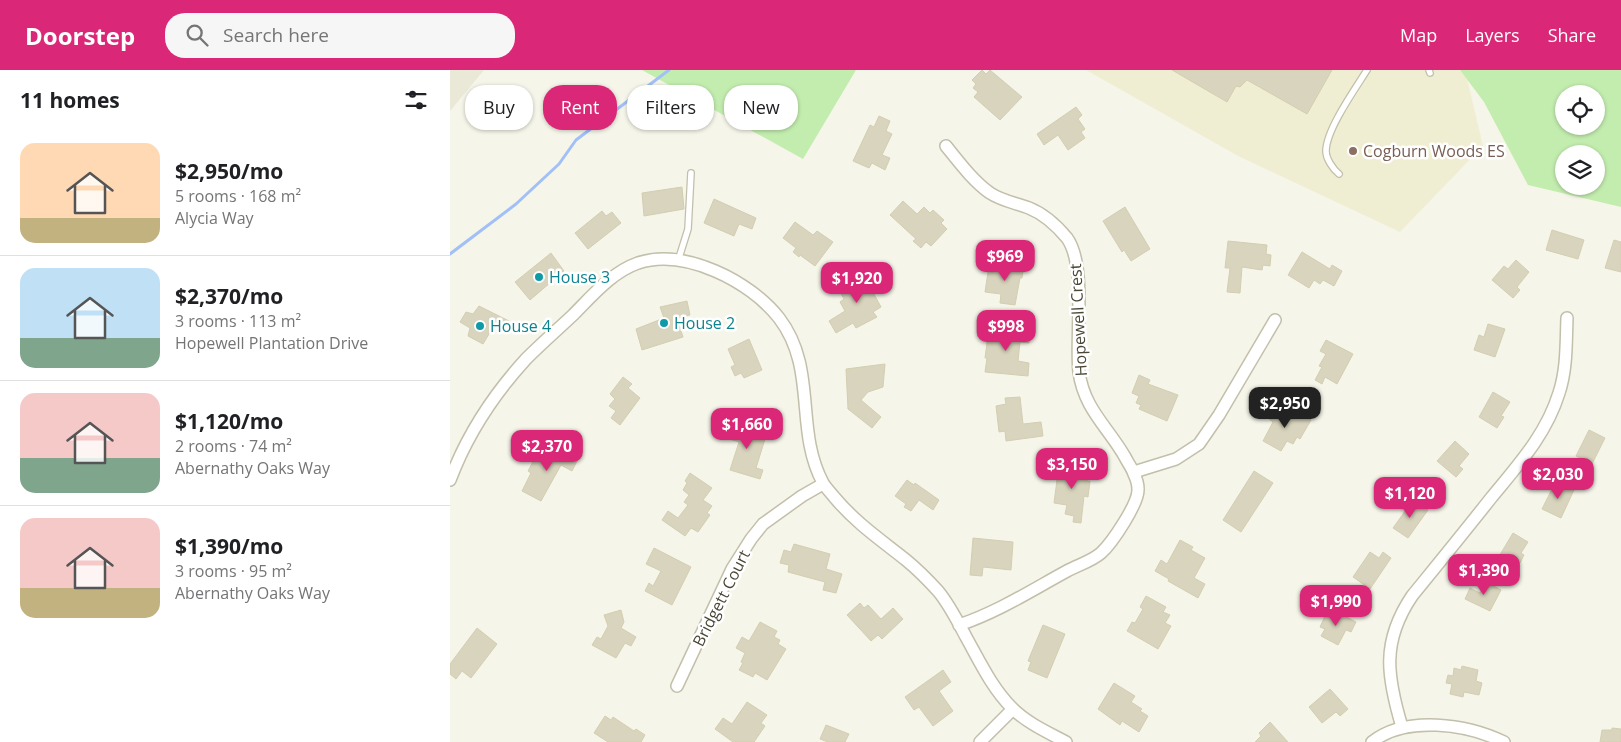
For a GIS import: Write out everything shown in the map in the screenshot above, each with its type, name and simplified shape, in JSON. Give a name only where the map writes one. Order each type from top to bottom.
[{"type":"street","name":"Hopewell Crest","points":[[946,146],[990,193],[1013,204],[1029,208],[1043,216],[1058,227],[1068,240],[1074,254],[1077,273],[1079,372],[1083,391],[1090,407],[1117,443],[1134,472],[1138,490],[1132,508],[1122,526],[1100,553],[1015,600],[979,618],[959,625]]},
{"type":"street","points":[[450,480],[470,437],[499,393],[526,360],[605,283],[622,271],[639,263],[658,260],[678,261],[710,268],[743,285],[778,316],[789,333],[801,365],[811,450],[823,484],[864,527],[908,562],[940,593],[992,684],[1013,709],[1034,725],[1066,742]]},
{"type":"street","points":[[1402,726],[1394,699],[1390,669],[1392,638],[1396,624],[1412,596],[1524,458],[1542,433],[1560,391],[1565,361],[1567,318]]},
{"type":"street","points":[[1134,472],[1176,459],[1199,444],[1219,415],[1275,320]]},
{"type":"street","name":"Bridgett Court","points":[[677,686],[732,569],[751,539],[763,524],[802,496],[823,484]]},
{"type":"street","points":[[980,742],[1013,709]]},
{"type":"street","points":[[1372,742],[1402,726],[1456,726],[1478,731],[1504,742]]},
{"type":"lane","points":[[1339,174],[1333,169],[1325,152],[1329,133],[1367,70]]},
{"type":"lane","points":[[678,261],[688,229],[690,173]]},
{"type":"shaded area","points":[[450,70],[484,70],[472,85],[465,85],[465,93],[450,111]]},
{"type":"shaded area","name":"Cogburn Woods ES","points":[[1086,70],[1465,70],[1483,146],[1400,232],[1238,156]]},
{"type":"green space","points":[[642,70],[856,70],[803,159],[751,130],[798,130],[798,85],[724,85],[724,115],[714,110],[714,85],[669,85]]},
{"type":"green space","points":[[1460,70],[1621,70],[1621,207],[1570,195],[1605,195],[1605,145],[1555,145],[1555,191],[1528,185],[1484,102]]},
{"type":"building","points":[[982,70],[986,74],[990,70],[1022,97],[1000,120],[974,97],[978,92],[973,88],[976,84],[972,80]]},
{"type":"building","points":[[1172,70],[1332,70],[1307,114],[1247,80],[1240,87],[1236,86],[1227,102]]},
{"type":"building","points":[[1076,107],[1082,115],[1078,119],[1085,129],[1081,132],[1085,138],[1068,150],[1058,135],[1044,145],[1037,134]]},
{"type":"building","points":[[879,116],[890,121],[886,131],[892,134],[882,155],[890,158],[885,170],[872,163],[869,168],[853,161],[870,125],[874,127]]},
{"type":"building","points":[[682,187],[684,209],[644,216],[642,193]]},
{"type":"building","points":[[714,199],[756,218],[752,229],[739,224],[734,236],[704,223]]},
{"type":"building","points":[[903,201],[917,214],[924,207],[930,213],[933,210],[944,220],[941,223],[947,229],[931,246],[926,242],[921,248],[913,241],[916,239],[890,215]]},
{"type":"building","points":[[1125,207],[1150,249],[1131,261],[1124,250],[1122,252],[1103,221]]},
{"type":"building","points":[[602,211],[606,216],[612,212],[621,223],[588,249],[575,233]]},
{"type":"building","points":[[795,222],[813,235],[817,231],[833,242],[815,266],[793,252],[796,248],[783,238]]},
{"type":"building","points":[[1552,230],[1584,240],[1578,259],[1546,250]]},
{"type":"building","points":[[1614,240],[1621,242],[1621,272],[1605,268]]},
{"type":"building","points":[[1228,241],[1267,245],[1266,254],[1271,255],[1270,266],[1263,265],[1262,270],[1242,267],[1240,293],[1227,292],[1230,268],[1225,268]]},
{"type":"building","points":[[1302,252],[1330,269],[1332,265],[1342,271],[1334,286],[1323,280],[1320,284],[1314,280],[1309,288],[1288,275]]},
{"type":"building","name":"House 3","points":[[551,253],[564,271],[530,300],[515,282]]},
{"type":"building","points":[[1516,260],[1529,272],[1517,287],[1520,290],[1513,298],[1492,280],[1504,266],[1508,269]]},
{"type":"building","points":[[999,261],[1024,265],[1015,305],[1000,303],[1001,294],[985,292],[988,272],[997,273]]},
{"type":"building","points":[[871,272],[876,281],[869,285],[881,307],[873,312],[877,317],[856,328],[853,323],[836,333],[829,321],[845,311],[840,302],[844,299],[839,290]]},
{"type":"building","name":"House 2","points":[[687,301],[690,315],[677,318],[683,337],[642,350],[636,329],[664,318],[660,307]]},
{"type":"building","name":"House 4","points":[[479,306],[509,321],[504,329],[495,324],[483,344],[468,336],[470,328],[460,322],[466,312],[473,314]]},
{"type":"building","points":[[1488,324],[1505,329],[1495,357],[1474,350],[1479,335],[1484,337]]},
{"type":"building","points":[[989,328],[1016,332],[1017,328],[1030,330],[1029,343],[1020,342],[1018,361],[1029,363],[1028,376],[985,372]]},
{"type":"building","points":[[749,339],[762,370],[744,378],[741,373],[735,376],[731,367],[735,365],[728,349]]},
{"type":"building","points":[[1326,340],[1353,354],[1337,384],[1325,377],[1322,384],[1315,380],[1322,367],[1319,366],[1326,354],[1320,351]]},
{"type":"building","points":[[885,364],[883,387],[868,392],[861,400],[881,417],[872,428],[848,409],[846,369]]},
{"type":"building","points":[[1139,375],[1150,380],[1148,384],[1178,395],[1167,421],[1139,409],[1141,405],[1136,403],[1139,396],[1132,393]]},
{"type":"building","points":[[623,377],[632,384],[628,388],[640,398],[620,425],[611,418],[616,411],[609,406],[615,399],[610,394]]},
{"type":"building","points":[[1493,392],[1510,402],[1501,416],[1504,417],[1497,428],[1479,417]]},
{"type":"building","points":[[1020,397],[1023,424],[1041,422],[1043,436],[1006,441],[1005,431],[999,432],[996,406],[1006,404],[1005,398]]},
{"type":"building","points":[[1274,408],[1294,420],[1298,413],[1311,420],[1300,439],[1297,437],[1293,444],[1287,441],[1281,451],[1263,441],[1273,422],[1268,418]]},
{"type":"building","points":[[734,422],[762,430],[760,438],[765,439],[756,468],[763,470],[760,479],[730,470],[739,442],[729,439]]},
{"type":"building","points":[[1589,430],[1605,438],[1592,464],[1576,456]]},
{"type":"building","points":[[1455,441],[1469,454],[1459,466],[1463,469],[1456,477],[1437,461]]},
{"type":"building","points":[[548,446],[578,459],[572,471],[561,465],[541,501],[522,491],[531,473],[528,471],[535,458],[540,461]]},
{"type":"building","points":[[1057,465],[1088,469],[1087,481],[1090,481],[1088,497],[1084,496],[1081,523],[1073,522],[1074,516],[1065,514],[1067,505],[1054,503]]},
{"type":"building","points":[[1254,471],[1273,483],[1241,532],[1223,520]]},
{"type":"building","points":[[690,473],[712,488],[703,500],[712,506],[707,513],[710,515],[698,532],[691,528],[685,536],[662,520],[668,511],[678,518],[688,505],[684,502],[689,495],[683,490],[687,483],[685,481]]},
{"type":"building","points":[[907,480],[914,485],[915,483],[939,500],[933,510],[919,500],[911,511],[904,507],[906,504],[895,496]]},
{"type":"building","points":[[1556,481],[1574,490],[1561,518],[1542,509]]},
{"type":"building","points":[[1413,500],[1428,510],[1408,538],[1393,528]]},
{"type":"building","points":[[1513,533],[1528,542],[1521,553],[1524,555],[1520,563],[1516,561],[1513,567],[1498,558]]},
{"type":"building","points":[[973,538],[1013,542],[1011,570],[983,567],[982,576],[970,575]]},
{"type":"building","points":[[1180,540],[1193,547],[1191,550],[1205,558],[1194,578],[1205,584],[1198,598],[1168,581],[1169,579],[1155,571],[1161,560],[1167,564]]},
{"type":"building","points":[[794,544],[830,554],[826,569],[842,574],[836,593],[823,590],[825,582],[788,572],[789,565],[780,563],[784,550],[791,552]]},
{"type":"building","points":[[654,548],[691,567],[672,605],[645,591],[649,583],[653,586],[661,571],[646,564]]},
{"type":"building","points":[[1370,552],[1379,558],[1383,552],[1391,558],[1370,589],[1353,577]]},
{"type":"building","points":[[1486,582],[1501,590],[1490,611],[1465,599],[1470,588],[1480,593]]},
{"type":"building","points":[[1146,596],[1166,607],[1163,612],[1170,615],[1165,623],[1171,626],[1158,649],[1127,631],[1132,622],[1135,623],[1143,609],[1140,607]]},
{"type":"building","points":[[860,603],[864,608],[868,605],[881,619],[893,608],[903,619],[882,639],[878,635],[871,641],[847,615]]},
{"type":"building","points":[[621,610],[624,622],[621,628],[636,637],[631,646],[625,643],[616,658],[592,645],[597,637],[601,639],[608,626],[604,615]]},
{"type":"building","points":[[1333,610],[1356,622],[1351,632],[1346,630],[1338,645],[1321,636],[1325,629],[1320,627],[1325,616],[1329,618]]},
{"type":"building","points":[[760,622],[777,631],[774,637],[780,640],[778,644],[786,649],[767,680],[755,673],[753,677],[739,670],[745,653],[736,648],[742,637],[749,641]]},
{"type":"building","points":[[1043,625],[1065,634],[1047,678],[1028,670],[1031,662],[1028,661]]},
{"type":"building","points":[[477,628],[497,644],[471,678],[462,671],[456,679],[450,674],[450,664]]},
{"type":"building","points":[[1462,666],[1478,670],[1476,681],[1482,683],[1479,695],[1464,692],[1463,697],[1450,694],[1452,684],[1446,683],[1448,675],[1453,676],[1454,668],[1461,670]]},
{"type":"building","points":[[943,670],[951,682],[939,691],[953,711],[933,726],[919,707],[914,710],[905,697]]},
{"type":"building","points":[[1114,683],[1135,696],[1131,702],[1142,709],[1140,711],[1148,716],[1139,732],[1122,721],[1120,725],[1098,709]]},
{"type":"building","points":[[1330,689],[1348,709],[1340,716],[1336,712],[1322,723],[1309,707]]},
{"type":"building","points":[[747,702],[767,715],[761,723],[765,726],[754,742],[733,742],[715,729],[723,718],[732,724]]},
{"type":"building","points":[[605,716],[611,720],[613,717],[634,731],[636,729],[645,735],[641,742],[608,742],[594,733]]},
{"type":"building","points":[[1270,722],[1288,742],[1255,742],[1261,736],[1259,733]]},
{"type":"building","points":[[826,725],[849,734],[845,742],[828,742],[820,739]]},
{"type":"building","points":[[1612,728],[1621,729],[1621,742],[1600,742],[1602,730],[1612,730]]},
{"type":"waterway","points":[[450,254],[516,204],[559,164],[576,140],[669,70]]},
{"type":"place","name":"Cogburn Woods ES","points":[[1353,151]]},
{"type":"place","name":"House 3","points":[[539,277]]},
{"type":"place","name":"House 2","points":[[664,323]]},
{"type":"place","name":"House 4","points":[[480,326]]}]
